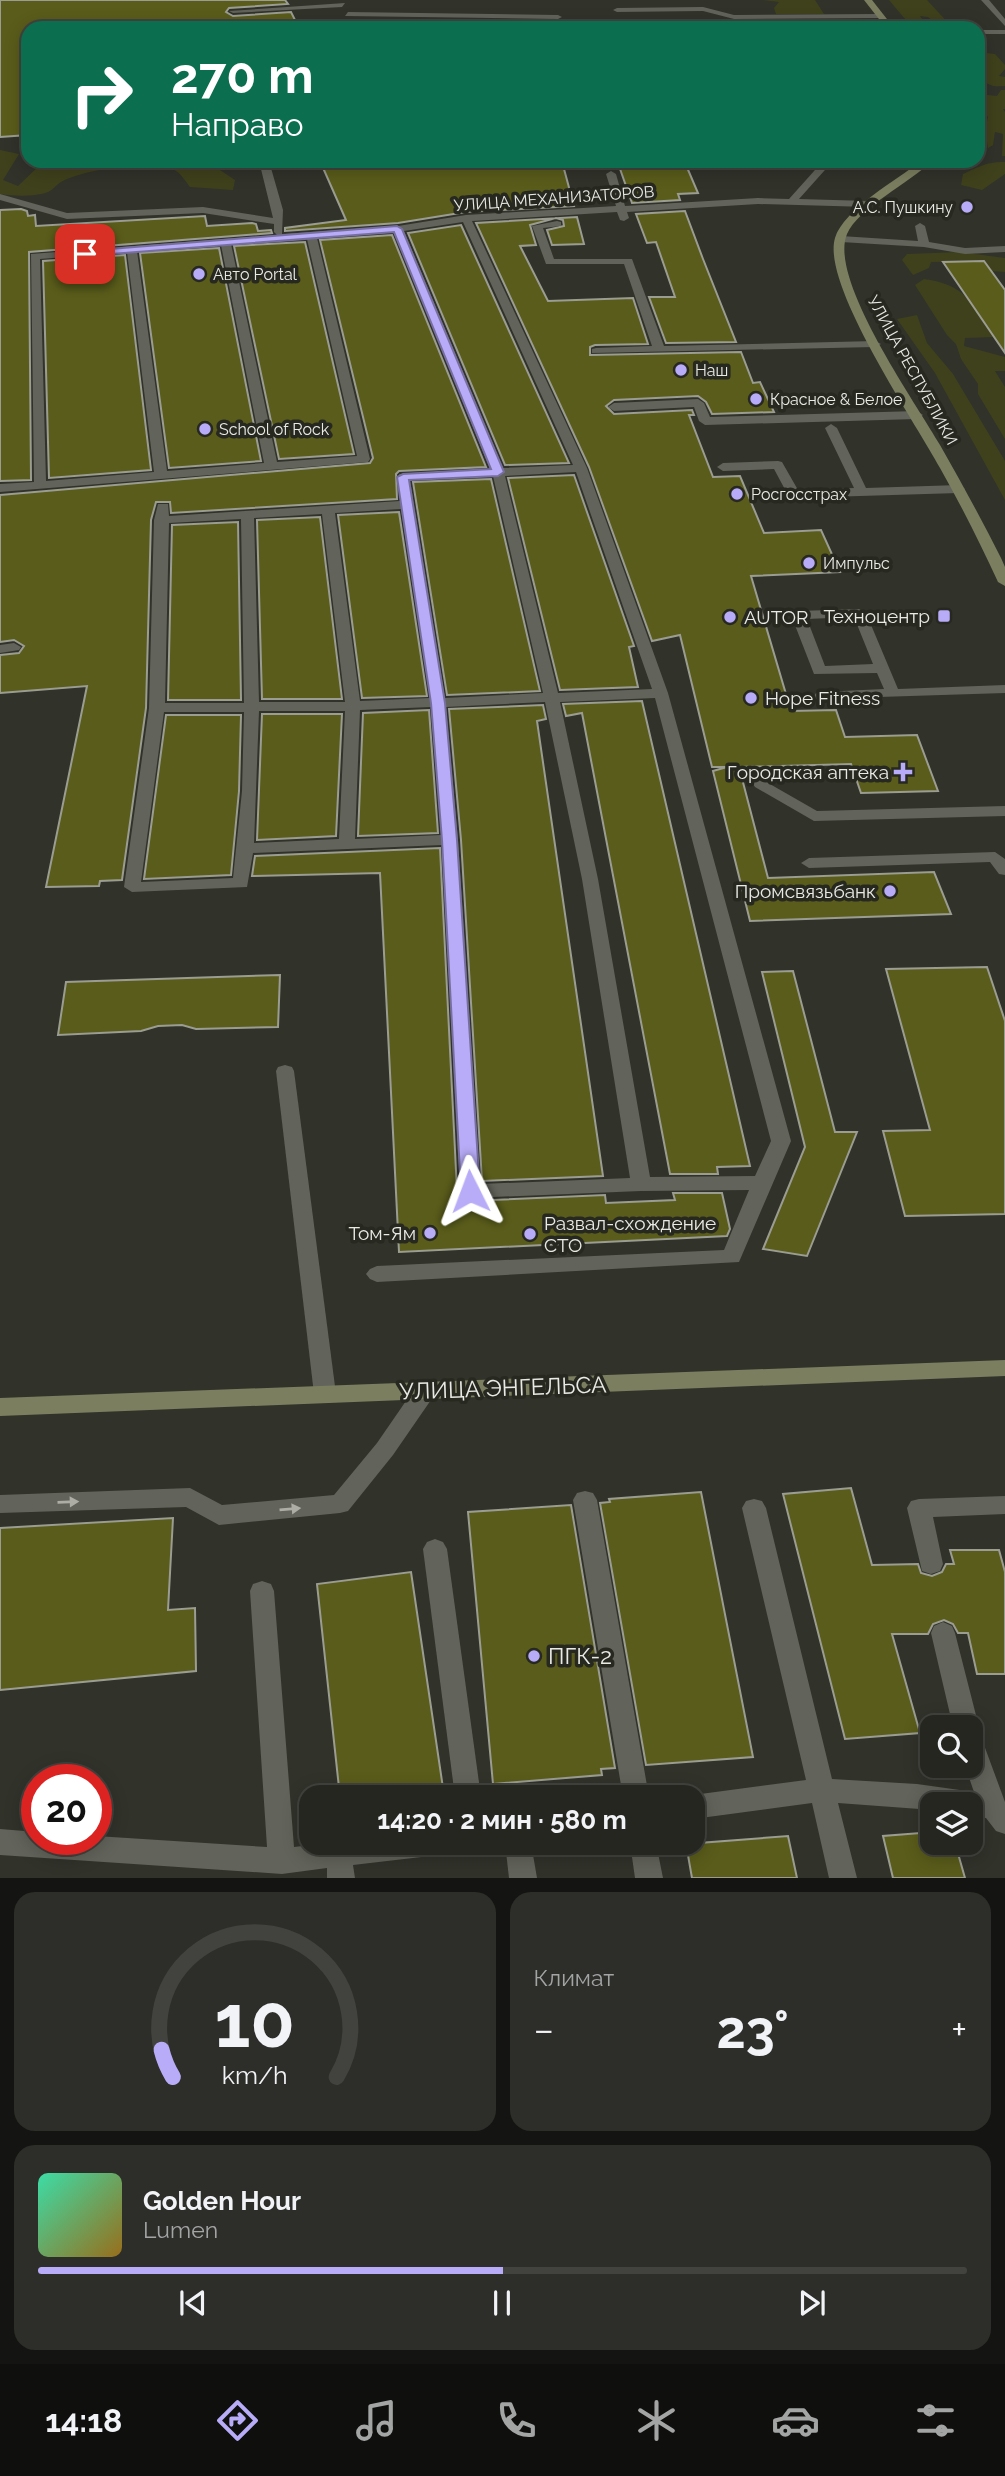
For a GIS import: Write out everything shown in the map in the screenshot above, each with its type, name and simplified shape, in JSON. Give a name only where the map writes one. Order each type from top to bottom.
[{"type":"main road","points":[[868,0],[884,21]]},
{"type":"main road","points":[[841,239],[844,229],[869,204],[918,168]]},
{"type":"main road","name":"УЛИЦА РЕСПУБЛИКИ","points":[[841,239],[838,253],[846,283],[875,344],[959,489],[1003,573]]},
{"type":"main road","name":"УЛИЦА ЭНГЕЛЬСА","points":[[0,1407],[1005,1368]]},
{"type":"lane","points":[[230,0],[232,5],[321,0]]},
{"type":"lane","points":[[985,0],[1000,11],[1005,23]]},
{"type":"lane","points":[[233,11],[340,3],[348,17]]},
{"type":"lane","points":[[617,10],[703,9],[734,17],[880,16]]},
{"type":"lane","points":[[334,17],[433,12],[558,17]]},
{"type":"lane","points":[[985,32],[1005,32]]},
{"type":"lane","points":[[266,168],[278,210],[280,239]]},
{"type":"lane","points":[[792,201],[822,168]]},
{"type":"lane","points":[[611,174],[625,220],[537,226],[550,262],[628,261],[659,349]]},
{"type":"lane","points":[[0,197],[19,200],[47,215],[112,216],[192,210],[216,211],[278,222]]},
{"type":"lane","name":"УЛИЦА МЕХАНИЗАТОРОВ","points":[[40,485],[35,256],[397,229],[466,218],[792,201],[869,204]]},
{"type":"lane","points":[[377,1274],[732,1257],[781,1141],[661,693],[581,468],[466,218]]},
{"type":"lane","points":[[920,226],[924,244]]},
{"type":"lane","points":[[397,229],[498,472],[552,698],[590,879],[642,1184]]},
{"type":"lane","points":[[0,488],[364,459],[311,235]]},
{"type":"lane","points":[[841,239],[924,244],[965,251],[1005,249]]},
{"type":"lane","points":[[226,242],[271,466]]},
{"type":"lane","points":[[132,248],[160,474]]},
{"type":"lane","points":[[596,351],[875,344]]},
{"type":"lane","points":[[614,407],[698,403],[705,421],[916,415]]},
{"type":"lane","points":[[831,428],[862,492]]},
{"type":"lane","points":[[723,467],[778,465],[794,494],[959,489]]},
{"type":"lane","points":[[581,468],[403,477],[438,703],[450,840],[470,1191],[642,1184],[762,1183]]},
{"type":"lane","points":[[247,515],[252,706],[246,848],[241,883],[131,887],[157,708],[162,513],[247,515],[406,505]]},
{"type":"lane","points":[[328,509],[353,706],[348,844]]},
{"type":"lane","points":[[883,668],[819,671],[798,615],[859,613],[883,668],[893,694]]},
{"type":"lane","points":[[821,696],[1005,689]]},
{"type":"lane","points":[[157,708],[353,706],[661,693]]},
{"type":"lane","points":[[761,784],[814,816],[1005,811]]},
{"type":"lane","points":[[246,848],[450,840]]},
{"type":"lane","points":[[809,863],[995,857],[1005,870]]},
{"type":"lane","points":[[285,1071],[325,1394]]},
{"type":"lane","points":[[0,1504],[190,1497],[219,1515],[340,1504],[385,1450],[425,1391]]},
{"type":"lane","points":[[585,1500],[634,1785]]},
{"type":"lane","points":[[930,1564],[919,1508],[1005,1505]]},
{"type":"lane","points":[[754,1508],[843,1878]]},
{"type":"lane","points":[[435,1549],[466,1785]]},
{"type":"lane","points":[[262,1591],[282,1861]]},
{"type":"lane","points":[[943,1633],[963,1715]]},
{"type":"lane","points":[[983,1775],[999,1814]]},
{"type":"lane","points":[[705,1805],[822,1790],[917,1796],[999,1814]]},
{"type":"lane","points":[[0,1842],[340,1866],[383,1855]]},
{"type":"lane","points":[[520,1855],[523,1878]]},
{"type":"lane","points":[[645,1855],[649,1878]]},
{"type":"green space","points":[[763,0],[815,0],[824,14],[776,14],[774,8],[779,2]]},
{"type":"green space","points":[[889,0],[927,0],[946,21],[933,21],[920,16],[924,21],[907,21]]},
{"type":"green space","points":[[985,53],[995,54],[1005,65],[999,76],[1005,77],[1005,86],[985,82]]},
{"type":"green space","points":[[1001,90],[1005,90],[1005,156],[1002,156],[1003,134],[995,132],[993,145],[988,148],[985,130],[988,117],[985,113],[985,95],[997,96]]},
{"type":"green space","points":[[0,150],[19,154],[3,180],[18,186],[37,168],[112,168],[84,173],[61,182],[43,194],[0,194]]},
{"type":"green space","points":[[1005,162],[1005,174],[982,190],[961,185],[963,174]]},
{"type":"green space","points":[[168,168],[220,168],[235,180],[233,190],[190,187],[178,172]]},
{"type":"green space","points":[[959,252],[1005,258],[1005,272],[991,271],[984,261],[931,262],[929,268],[913,275],[902,260],[907,254]]},
{"type":"green space","points":[[924,279],[959,291],[973,305],[994,337],[965,338],[964,346],[1005,357],[1005,371],[995,371],[1005,387],[1005,439],[978,394],[978,384],[961,359],[956,344],[947,335],[915,285]]},
{"type":"green space","points":[[917,315],[927,343],[953,374],[1005,461],[1005,500],[935,373],[897,319]]},
{"type":"building","points":[[0,0],[285,0],[288,4],[229,8],[226,12],[233,16],[291,12],[296,21],[21,21],[21,136],[0,137]]},
{"type":"building","points":[[323,168],[564,169],[574,206],[466,212],[398,223],[285,231],[285,228],[346,220]]},
{"type":"building","points":[[620,168],[687,168],[698,193],[678,194],[680,200],[632,203]]},
{"type":"building","points":[[0,210],[27,211],[28,216],[35,215],[36,226],[205,216],[207,226],[252,223],[256,224],[258,231],[271,230],[272,233],[29,252],[31,480],[0,481]]},
{"type":"building","points":[[685,211],[736,342],[666,343],[649,297],[675,297],[656,242],[647,243],[636,214]]},
{"type":"building","points":[[577,217],[584,244],[552,245],[547,230],[564,226],[563,220],[557,218]]},
{"type":"building","points":[[555,218],[530,225],[536,245],[520,246],[548,301],[633,298],[648,344],[595,345],[590,347],[590,355],[741,352],[753,383],[760,382],[774,412],[712,414],[706,402],[698,396],[614,400],[606,406],[614,414],[692,410],[694,415],[689,415],[713,477],[740,476],[764,533],[821,530],[840,572],[751,576],[791,711],[836,710],[845,737],[917,735],[938,791],[861,793],[851,764],[739,767],[768,878],[934,872],[951,914],[750,921],[713,771],[727,767],[712,767],[680,635],[652,641],[589,467],[476,223]]},
{"type":"building","points":[[461,225],[569,463],[505,465],[408,233]]},
{"type":"building","points":[[392,235],[486,467],[399,471],[396,474],[397,499],[171,513],[170,502],[156,502],[151,520],[146,708],[122,880],[100,881],[99,886],[46,887],[87,686],[0,693],[0,655],[19,653],[24,646],[14,640],[0,642],[0,495],[370,463],[373,458],[320,240]]},
{"type":"building","points":[[305,242],[354,454],[279,459],[234,246]]},
{"type":"building","points":[[219,248],[261,461],[169,468],[140,253]]},
{"type":"building","points":[[125,255],[151,470],[49,478],[43,261]]},
{"type":"building","points":[[984,261],[1005,290],[1005,353],[943,262]]},
{"type":"building","points":[[574,475],[634,646],[629,647],[638,687],[560,690],[508,478]]},
{"type":"building","points":[[491,479],[540,691],[447,695],[413,482]]},
{"type":"building","points":[[399,512],[427,696],[362,698],[338,515]]},
{"type":"building","points":[[320,517],[342,699],[262,699],[257,520]]},
{"type":"building","points":[[238,522],[241,700],[168,700],[172,525]]},
{"type":"building","points":[[642,701],[750,1166],[717,1167],[718,1174],[670,1174],[582,713],[566,716],[563,704]]},
{"type":"building","points":[[543,705],[546,719],[537,721],[603,1176],[482,1181],[461,840],[449,709]]},
{"type":"building","points":[[429,710],[438,833],[358,836],[363,713]]},
{"type":"building","points":[[262,714],[342,714],[336,836],[257,840]]},
{"type":"building","points":[[166,715],[241,715],[239,791],[231,875],[144,879]]},
{"type":"building","points":[[440,848],[457,1191],[461,1197],[470,1201],[605,1195],[606,1203],[675,1200],[673,1193],[722,1193],[730,1229],[727,1236],[399,1252],[380,873],[252,876],[255,856]]},
{"type":"building","points":[[987,967],[1005,1021],[1005,1214],[905,1216],[883,1131],[930,1130],[886,969]]},
{"type":"building","points":[[793,971],[835,1132],[857,1132],[807,1256],[763,1249],[805,1147],[762,972]]},
{"type":"building","points":[[280,975],[278,1027],[196,1029],[182,1025],[158,1026],[141,1031],[58,1035],[66,982]]},
{"type":"building","points":[[851,1488],[872,1565],[918,1564],[921,1573],[932,1576],[942,1572],[946,1564],[954,1564],[950,1550],[999,1550],[1005,1572],[1005,1674],[977,1674],[968,1633],[958,1633],[953,1624],[944,1620],[933,1624],[928,1634],[892,1634],[920,1733],[845,1739],[783,1494]]},
{"type":"building","points":[[701,1492],[753,1757],[646,1765],[600,1503],[610,1502],[609,1499]]},
{"type":"building","name":"ПГК-2","points":[[571,1505],[615,1768],[601,1769],[602,1775],[493,1784],[468,1512]]},
{"type":"building","points":[[173,1518],[168,1610],[195,1608],[196,1671],[0,1690],[0,1528]]},
{"type":"building","points":[[411,1572],[443,1785],[339,1785],[317,1584]]},
{"type":"building","points":[[920,1833],[920,1855],[958,1855],[965,1878],[893,1878],[883,1836]]},
{"type":"building","points":[[788,1836],[797,1878],[692,1878],[688,1855],[705,1855],[705,1843]]},
{"type":"place","name":"А.С. Пушкину","points":[[967,207]]},
{"type":"place","name":"Авто Portal","points":[[199,274]]},
{"type":"place","name":"Наш","points":[[681,370]]},
{"type":"place","name":"Красное & Белое","points":[[756,399]]},
{"type":"place","name":"School of Rock","points":[[205,429]]},
{"type":"place","name":"Росгосстрах","points":[[737,494]]},
{"type":"place","name":"Импульс","points":[[809,563]]},
{"type":"place","name":"Техноцентр","points":[[944,616]]},
{"type":"place","name":"AUTOR","points":[[730,617]]},
{"type":"place","name":"Hope Fitness","points":[[751,698]]},
{"type":"place","name":"Городская аптека","points":[[903,772]]},
{"type":"place","name":"Промсвязьбанк","points":[[890,891]]},
{"type":"place","name":"Том-Ям","points":[[430,1233]]},
{"type":"place","name":"Развал-схождение СТО","points":[[530,1234]]},
{"type":"place","name":"ПГК-2","points":[[534,1656]]},
{"type":"route","points":[[85,254],[132,248],[397,229],[498,472],[403,477],[438,703],[450,840],[470,1191]]}]
